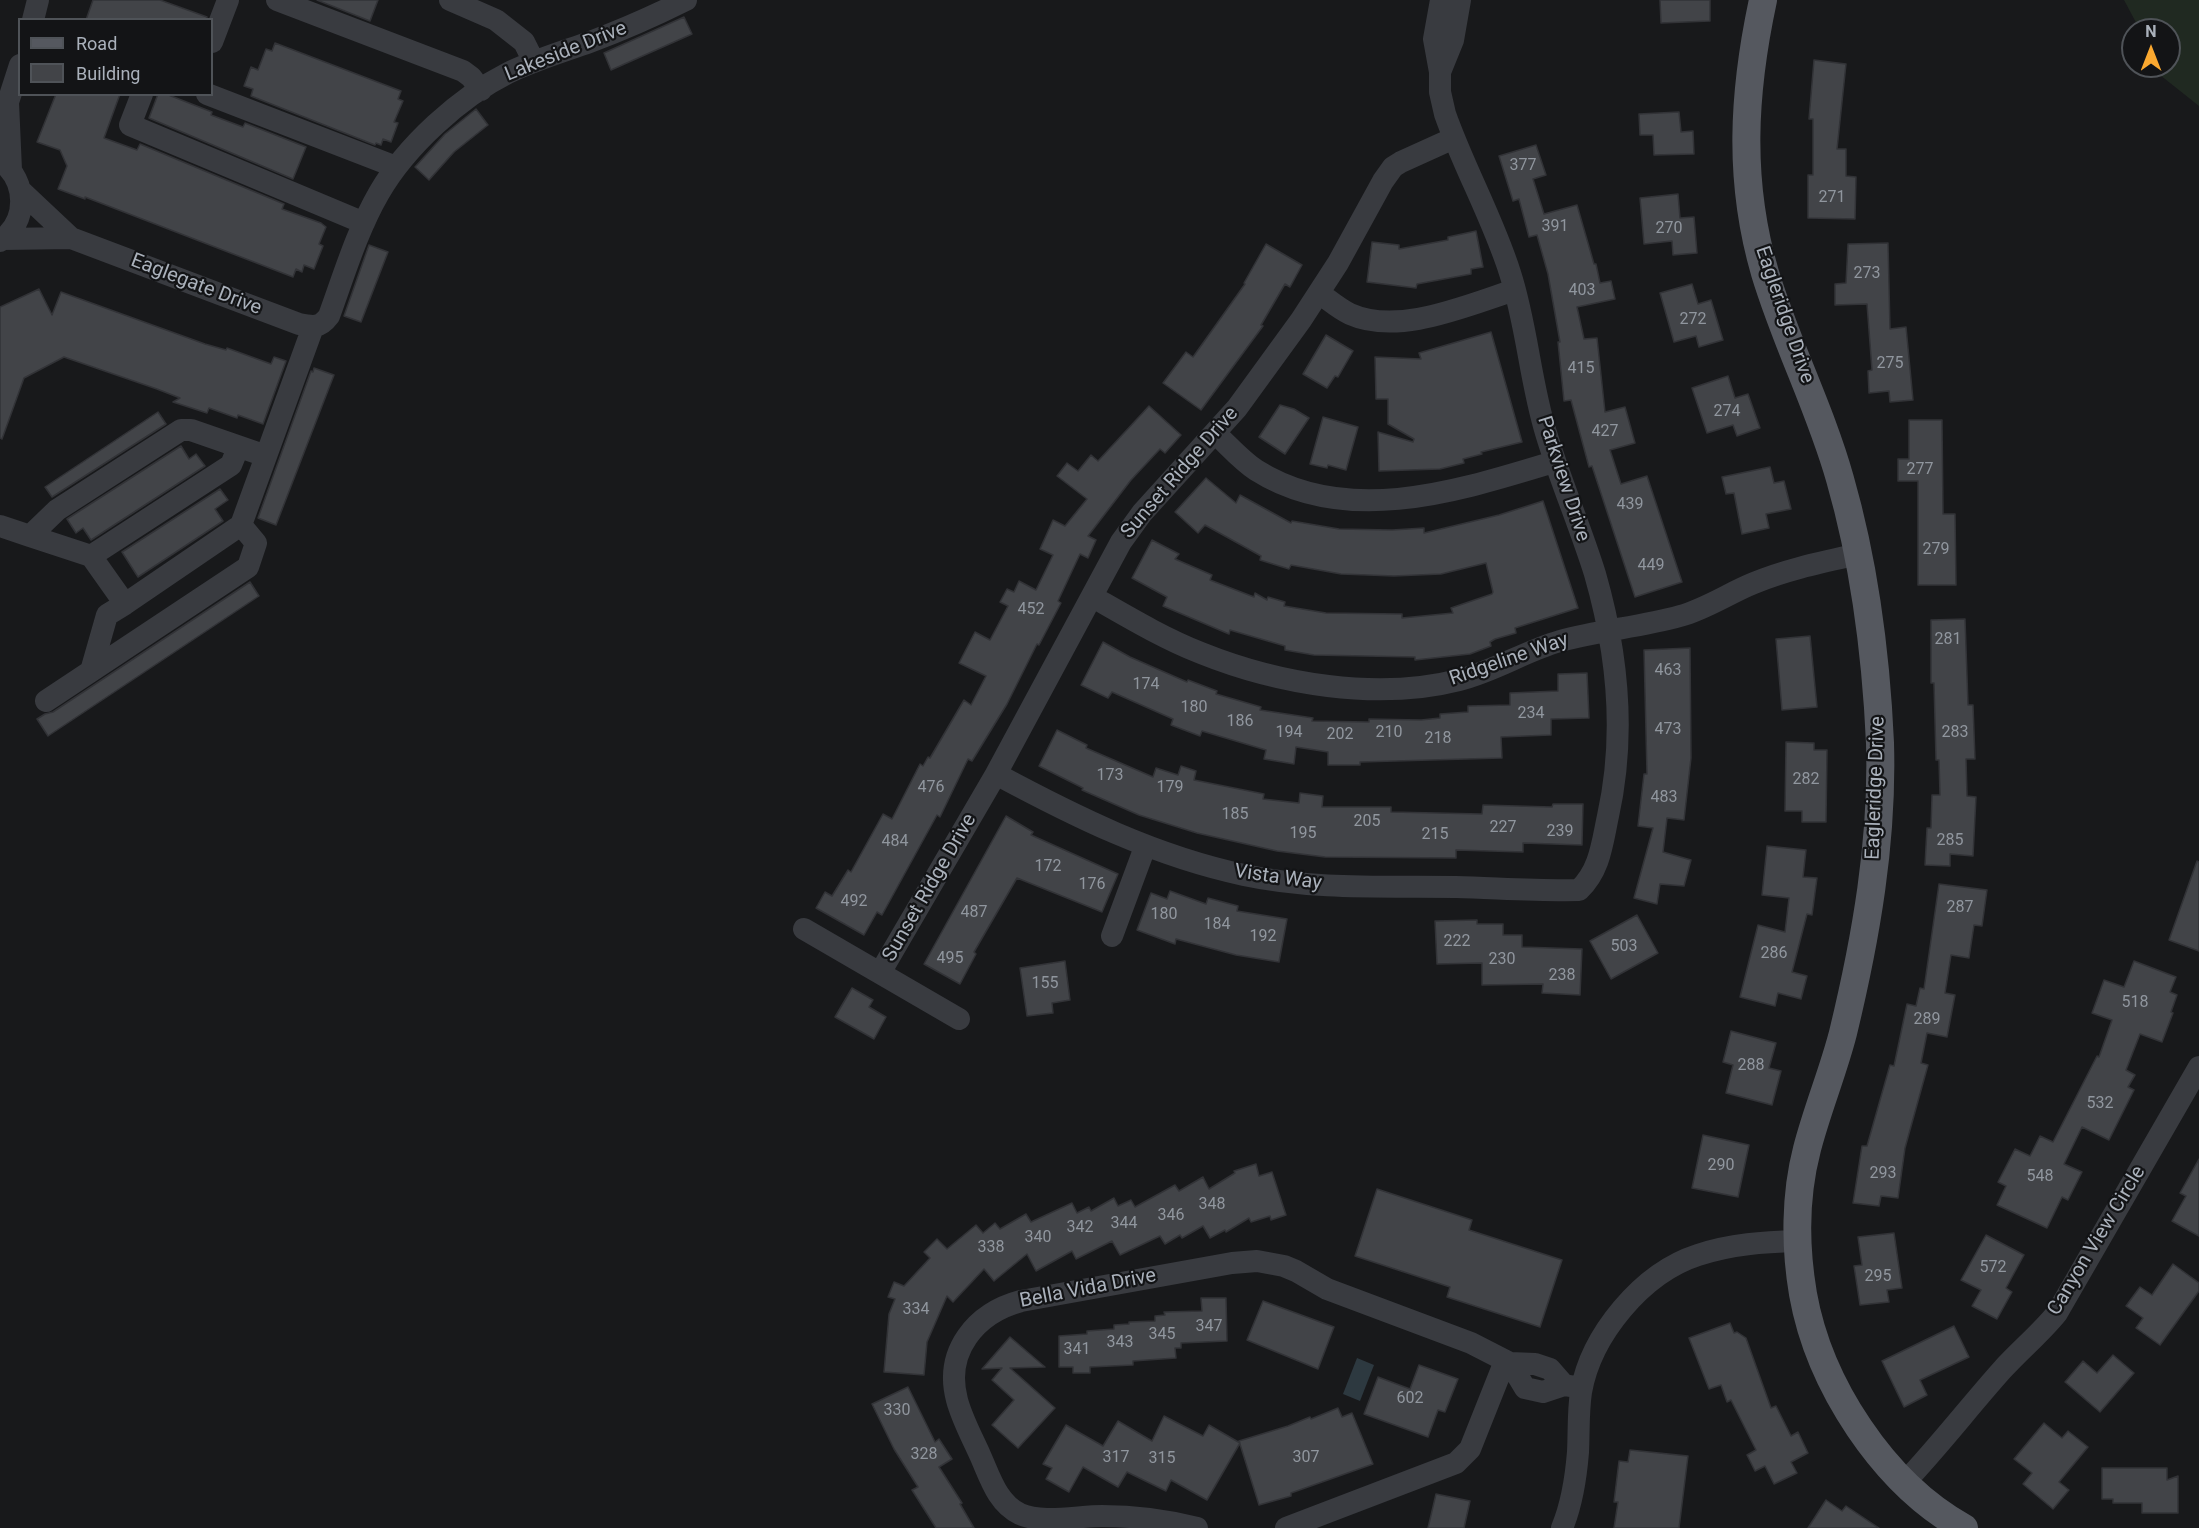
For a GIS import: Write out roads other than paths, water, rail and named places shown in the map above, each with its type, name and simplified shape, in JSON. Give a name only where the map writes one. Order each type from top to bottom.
[{"type":"main road","name":"Eagleridge Drive","points":[[1763,0],[1752,54],[1745,119],[1754,224],[1773,296],[1828,438],[1859,554],[1874,647],[1880,749],[1877,840],[1867,922],[1841,1040],[1804,1160],[1800,1189],[1798,1241],[1802,1292],[1811,1330],[1824,1365],[1846,1411],[1879,1454],[1905,1482],[1928,1503],[1964,1528]]},
{"type":"street","points":[[34,18],[38,0]]},
{"type":"street","points":[[213,39],[228,0]]},
{"type":"street","points":[[277,0],[463,71],[481,90]]},
{"type":"street","points":[[450,0],[496,20],[524,42],[534,62]]},
{"type":"street","name":"Lakeside Drive","points":[[241,525],[317,326],[329,316],[364,223],[378,193],[396,167],[439,122],[506,74],[642,21],[686,0]]},
{"type":"street","name":"Parkview Drive","points":[[1441,0],[1434,39],[1440,72],[1442,103],[1454,138],[1504,255],[1515,290],[1544,429],[1594,572],[1610,630],[1618,710],[1615,776],[1600,856],[1589,880],[1579,890]]},
{"type":"street","name":"Parkview Drive","points":[[1440,72],[1453,40],[1460,0]]},
{"type":"street","points":[[2,240],[11,232],[20,213],[21,191],[15,176],[5,165],[4,106],[18,70]]},
{"type":"street","points":[[141,96],[130,125],[364,223]]},
{"type":"street","points":[[212,96],[396,167]]},
{"type":"street","name":"Sunset Ridge Drive","points":[[880,973],[996,774],[1130,527],[1237,408],[1319,293],[1393,167],[1454,138]]},
{"type":"street","name":"Eaglegate Drive","points":[[21,191],[71,238]]},
{"type":"street","name":"Eaglegate Drive","points":[[2,240],[71,238],[299,324],[317,326]]},
{"type":"street","points":[[1319,293],[1350,314],[1366,319],[1396,323],[1421,319],[1515,290]]},
{"type":"street","points":[[30,536],[57,510],[181,430],[191,430],[266,456]]},
{"type":"street","points":[[1215,433],[1258,470],[1300,490],[1332,498],[1387,499],[1443,493],[1554,462]]},
{"type":"street","points":[[91,556],[231,465],[238,448]]},
{"type":"street","points":[[46,701],[248,567],[256,543],[241,525],[107,615],[91,671]]},
{"type":"street","points":[[0,526],[91,556],[125,604]]},
{"type":"street","name":"Ridgeline Way","points":[[1093,597],[1166,637],[1229,664],[1294,680],[1374,688],[1425,686],[1458,681],[1494,669],[1524,653],[1577,637],[1681,616],[1777,574],[1859,554]]},
{"type":"street","name":"Vista Way","points":[[996,774],[1089,823],[1145,847],[1244,875],[1295,883],[1371,888],[1456,887],[1579,890]]},
{"type":"street","points":[[1112,936],[1145,847]]},
{"type":"street","points":[[804,929],[959,1019]]},
{"type":"street","name":"Canyon View Circle","points":[[1905,1482],[2012,1358],[2046,1328],[2199,1067]]},
{"type":"street","points":[[1562,1528],[1572,1497],[1576,1473],[1573,1387],[1592,1358],[1606,1330],[1620,1311],[1653,1280],[1695,1256],[1721,1248],[1748,1244],[1798,1241]]},
{"type":"street","name":"Bella Vida Drive","points":[[1197,1528],[1135,1518],[1104,1516],[1034,1518],[1020,1514],[1011,1508],[996,1491],[957,1398],[954,1371],[963,1344],[970,1332],[992,1312],[1021,1301],[1232,1263],[1257,1261],[1296,1271],[1327,1289],[1471,1343],[1507,1362],[1525,1388],[1543,1392],[1573,1387]]},
{"type":"street","points":[[1286,1528],[1456,1463],[1470,1449],[1507,1362]]}]
